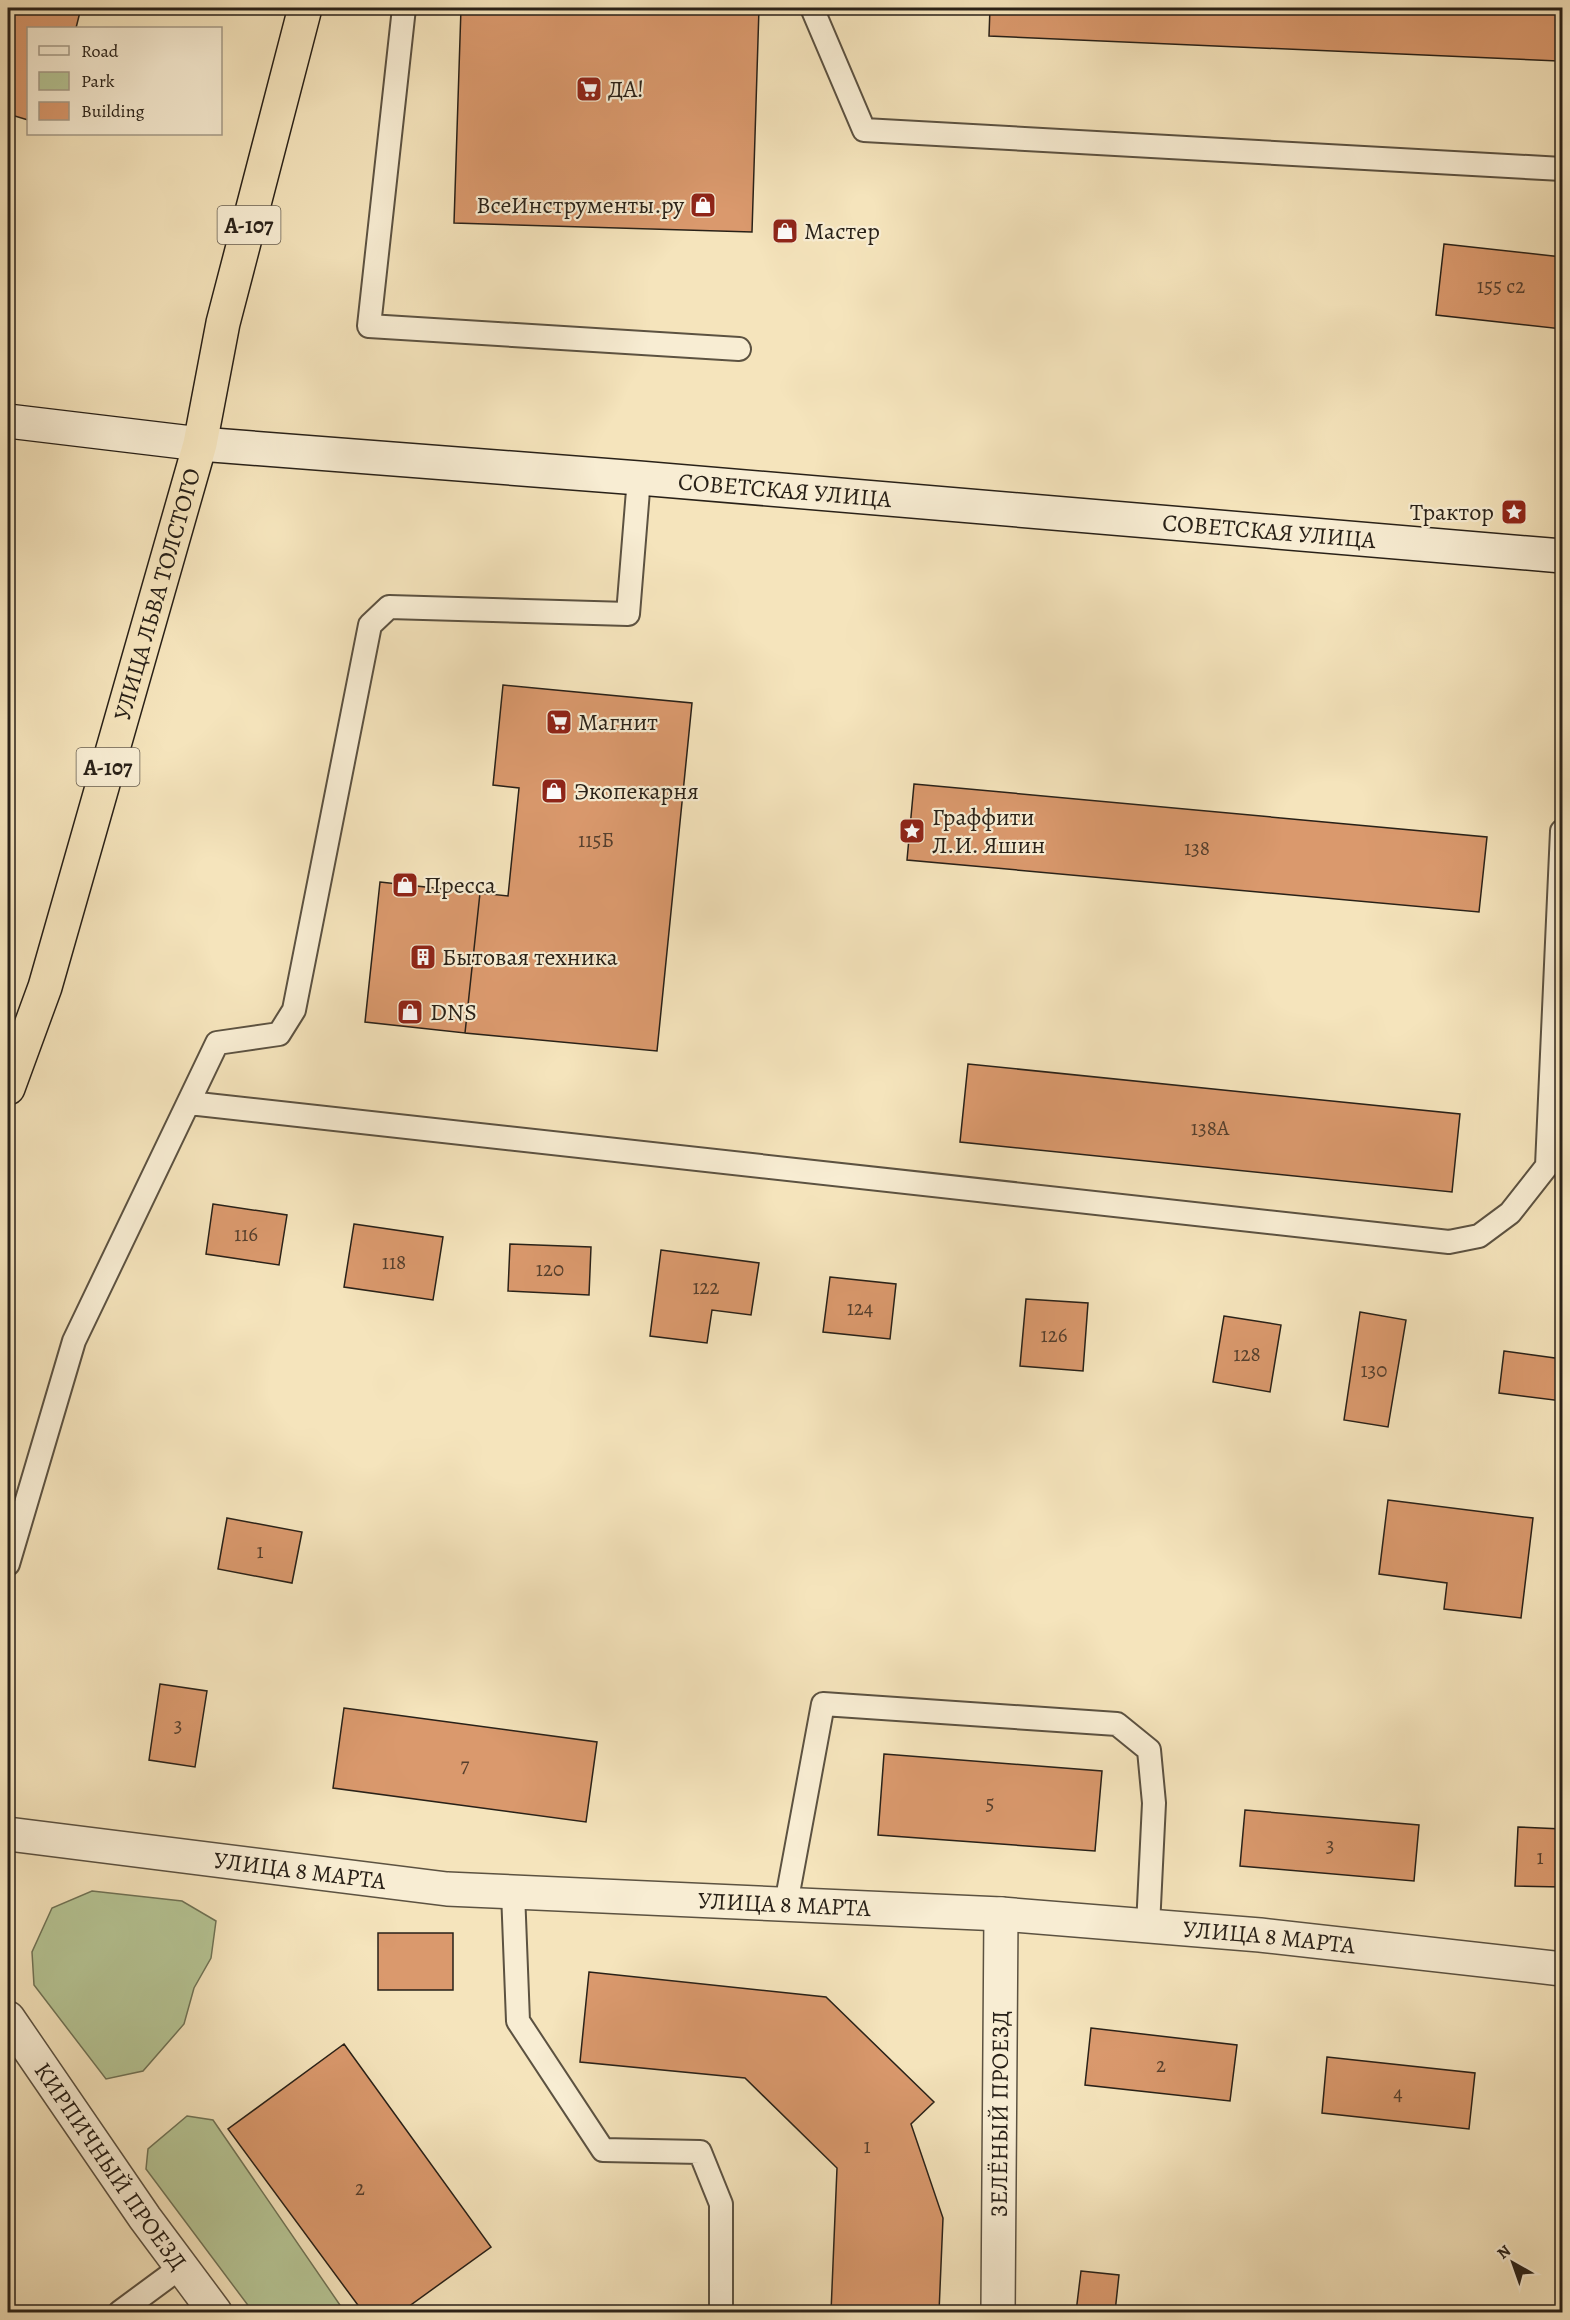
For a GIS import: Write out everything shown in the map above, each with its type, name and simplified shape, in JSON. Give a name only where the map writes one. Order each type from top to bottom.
[{"type":"highway","name":"А-107","points":[[200,444],[223,323],[305,8]]},
{"type":"highway","name":"УЛИЦА ЛЬВА ТОЛСТОГО","points":[[8,1088],[45,987],[200,444]]},
{"type":"street","name":"СОВЕТСКАЯ УЛИЦА","points":[[8,422],[200,444],[639,478],[1563,556]]},
{"type":"street","name":"УЛИЦА 8 МАРТА","points":[[8,1834],[447,1889],[1001,1914],[1260,1935],[1563,1969]]},
{"type":"street","name":"ЗЕЛЁНЫЙ ПРОЕЗД","points":[[998,2313],[1001,1914]]},
{"type":"street","name":"КИРПИЧНЫЙ ПРОЕЗД","points":[[8,2018],[214,2313]]},
{"type":"lane","points":[[404,8],[369,326],[739,349]]},
{"type":"lane","points":[[812,8],[864,130],[1563,169]]},
{"type":"lane","points":[[8,1564],[74,1341],[217,1043],[279,1034],[294,1010],[370,625],[388,606],[628,614],[639,478]]},
{"type":"lane","points":[[189,1103],[1449,1242],[1479,1236],[1510,1213],[1547,1166],[1563,831]]},
{"type":"lane","points":[[786,1904],[823,1704],[1117,1724],[1149,1750],[1154,1803],[1148,1926]]},
{"type":"lane","points":[[513,1892],[518,2021],[603,2150],[700,2152],[721,2204],[721,2313]]},
{"type":"lane","points":[[120,2313],[181,2266]]},
{"type":"green space","points":[[92,1891],[182,1901],[216,1921],[211,1958],[194,1988],[184,2024],[143,2071],[106,2079],[34,1985],[32,1952],[52,1908]]},
{"type":"green space","points":[[187,2116],[213,2120],[342,2308],[342,2312],[253,2312],[146,2169],[148,2149]]},
{"type":"building","points":[[8,8],[81,8],[76,27],[27,27],[27,120],[8,114]]},
{"type":"building","points":[[461,8],[759,8],[752,232],[454,223]]},
{"type":"building","points":[[990,8],[1562,9],[1558,61],[989,36]]},
{"type":"building","points":[[1444,244],[1562,257],[1562,329],[1436,315]]},
{"type":"building","points":[[503,685],[692,703],[657,1051],[465,1033],[480,893],[508,896],[519,788],[493,785]]},
{"type":"building","points":[[914,784],[1487,837],[1479,912],[907,860]]},
{"type":"building","name":"Бытовая техника","points":[[380,882],[480,893],[465,1033],[365,1022]]},
{"type":"building","points":[[968,1064],[1460,1114],[1452,1192],[960,1142]]},
{"type":"building","points":[[213,1204],[287,1215],[279,1265],[206,1254]]},
{"type":"building","points":[[354,1224],[443,1237],[433,1300],[344,1287]]},
{"type":"building","points":[[510,1244],[591,1247],[589,1295],[508,1291]]},
{"type":"building","points":[[661,1250],[759,1263],[751,1315],[712,1310],[707,1343],[650,1336]]},
{"type":"building","points":[[830,1277],[896,1284],[890,1339],[823,1332]]},
{"type":"building","points":[[1026,1299],[1088,1303],[1083,1371],[1020,1366]]},
{"type":"building","points":[[1360,1312],[1406,1320],[1388,1427],[1344,1420]]},
{"type":"building","points":[[1224,1316],[1281,1325],[1270,1392],[1213,1382]]},
{"type":"building","points":[[1504,1351],[1562,1359],[1562,1401],[1499,1393]]},
{"type":"building","points":[[1388,1500],[1533,1518],[1521,1618],[1444,1609],[1447,1583],[1379,1574]]},
{"type":"building","points":[[227,1518],[302,1532],[292,1583],[218,1569]]},
{"type":"building","points":[[160,1684],[207,1691],[195,1767],[149,1760]]},
{"type":"building","points":[[344,1708],[597,1742],[586,1822],[333,1788]]},
{"type":"building","points":[[884,1754],[1102,1771],[1095,1851],[878,1835]]},
{"type":"building","points":[[1245,1810],[1419,1825],[1414,1881],[1240,1866]]},
{"type":"building","points":[[1518,1827],[1562,1829],[1562,1887],[1515,1886]]},
{"type":"building","points":[[378,1933],[453,1933],[453,1990],[378,1990]]},
{"type":"building","points":[[589,1972],[826,1997],[934,2102],[911,2124],[943,2218],[939,2312],[831,2312],[837,2168],[745,2078],[580,2062]]},
{"type":"building","points":[[1091,2028],[1237,2045],[1230,2101],[1085,2085]]},
{"type":"building","points":[[344,2044],[491,2247],[401,2312],[363,2312],[228,2129]]},
{"type":"building","points":[[1327,2057],[1475,2073],[1469,2129],[1322,2113]]},
{"type":"building","points":[[1081,2271],[1119,2275],[1115,2312],[1076,2312]]},
{"type":"building","points":[[1213,2307],[1262,2312],[1213,2312]]},
{"type":"place","name":"ДА!","points":[[589,89]]},
{"type":"place","name":"ВсеИнструменты.ру","points":[[703,205]]},
{"type":"place","name":"Мастер","points":[[785,231]]},
{"type":"place","name":"Трактор","points":[[1514,512]]},
{"type":"place","name":"Магнит","points":[[559,722]]},
{"type":"place","name":"Экопекарня","points":[[554,791]]},
{"type":"place","name":"Граффити Л.И. Яшин","points":[[912,831]]},
{"type":"place","name":"Пресса","points":[[405,885]]},
{"type":"place","name":"Бытовая техника","points":[[423,957]]},
{"type":"place","name":"DNS","points":[[410,1012]]}]
